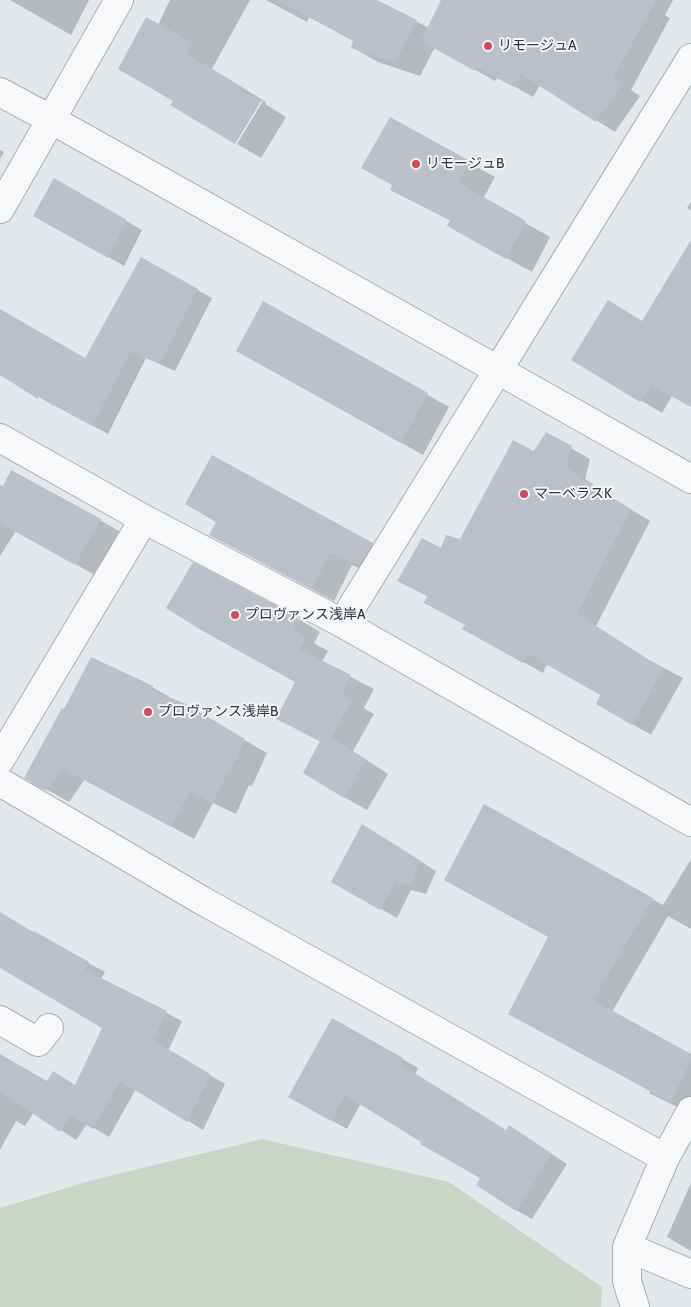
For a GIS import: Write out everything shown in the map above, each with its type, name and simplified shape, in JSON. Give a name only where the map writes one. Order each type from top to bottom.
[{"type":"street","points":[[0,209],[119,0]]},
{"type":"street","points":[[342,623],[691,58]]},
{"type":"street","points":[[0,92],[691,479]]},
{"type":"street","points":[[0,438],[144,519],[342,623],[691,822]]},
{"type":"street","points":[[0,760],[144,519]]},
{"type":"street","points":[[0,782],[203,901],[665,1158]]},
{"type":"street","points":[[0,1020],[38,1042],[49,1028]]},
{"type":"street","points":[[635,1307],[626,1281],[627,1247],[665,1158],[691,1111]]},
{"type":"street","points":[[627,1247],[691,1274]]},
{"type":"green space","points":[[262,1139],[449,1182],[602,1287],[601,1307],[0,1307],[0,1208],[93,1180]]},
{"type":"building","points":[[278,0],[377,0],[417,20],[395,63],[351,48],[353,41]]},
{"type":"building","points":[[441,0],[656,0],[613,78],[622,84],[596,122],[521,74],[514,87],[478,68],[475,71],[421,41]]},
{"type":"building","points":[[146,17],[193,43],[187,54],[242,87],[240,90],[261,101],[235,144],[170,105],[173,101],[118,69]]},
{"type":"building","name":"リモージュB","points":[[390,117],[470,161],[459,183],[526,221],[506,259],[447,226],[450,220],[390,190],[392,185],[361,168]]},
{"type":"building","points":[[54,178],[127,220],[108,258],[33,216]]},
{"type":"building","points":[[691,240],[691,407],[651,385],[640,402],[571,360],[608,300],[642,321]]},
{"type":"building","points":[[141,257],[198,289],[160,364],[131,351],[92,426],[39,397],[38,399],[0,375],[0,309],[85,358]]},
{"type":"building","points":[[263,301],[428,393],[401,443],[236,351]]},
{"type":"building","points":[[546,432],[572,446],[566,467],[575,472],[574,474],[631,509],[577,614],[663,669],[632,725],[596,704],[600,695],[528,654],[523,663],[462,629],[465,625],[424,603],[427,596],[397,581],[422,538],[441,548],[446,535],[460,539],[513,440],[534,451]]},
{"type":"building","points":[[212,455],[373,543],[359,565],[330,553],[312,589],[209,535],[216,522],[185,504]]},
{"type":"building","points":[[11,470],[101,519],[75,565],[0,523],[0,492]]},
{"type":"building","points":[[193,562],[298,617],[292,629],[306,637],[299,649],[351,675],[342,694],[352,700],[331,737],[366,760],[344,798],[303,773],[320,741],[276,719],[295,682],[201,630],[166,608]]},
{"type":"building","points":[[91,657],[153,686],[151,690],[186,704],[245,739],[213,803],[190,791],[171,827],[62,768],[46,791],[24,778],[62,708],[64,709]]},
{"type":"building","points":[[484,804],[653,898],[593,1000],[691,1054],[691,1061],[670,1102],[508,1014],[548,937],[444,880]]},
{"type":"building","points":[[362,824],[421,861],[410,886],[395,882],[380,910],[331,882]]},
{"type":"building","points":[[0,912],[89,962],[85,970],[167,1011],[153,1040],[210,1074],[187,1122],[120,1081],[93,1129],[71,1115],[60,1132],[0,1091],[0,1054],[47,1081],[53,1071],[75,1085],[102,1028],[0,968]]},
{"type":"building","points":[[332,1018],[403,1058],[400,1064],[506,1130],[509,1125],[552,1154],[516,1211],[476,1185],[480,1178],[420,1144],[421,1142],[345,1095],[331,1121],[288,1097]]},
{"type":"place","name":"リモージュA","points":[[488,46]]},
{"type":"place","name":"リモージュB","points":[[416,164]]},
{"type":"place","name":"マーベラスK","points":[[524,494]]},
{"type":"place","name":"プロヴァンス浅岸A","points":[[235,615]]},
{"type":"place","name":"プロヴァンス浅岸B","points":[[148,712]]}]
